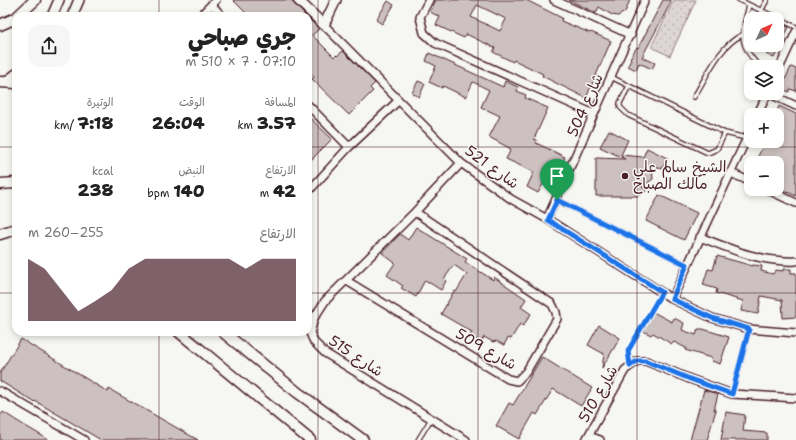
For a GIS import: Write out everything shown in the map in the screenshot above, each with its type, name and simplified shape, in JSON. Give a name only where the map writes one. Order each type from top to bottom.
[{"type":"main road","points":[[22,12],[35,0]]},
{"type":"main road","points":[[0,25],[12,19]]},
{"type":"main road","points":[[0,234],[12,230]]},
{"type":"main road","points":[[184,336],[310,440]]},
{"type":"main road","points":[[228,336],[297,392],[363,440]]},
{"type":"street","points":[[54,12],[59,0]]},
{"type":"street","points":[[74,12],[79,0]]},
{"type":"street","name":"شارع 521","points":[[298,0],[310,12]]},
{"type":"street","points":[[324,25],[336,0]]},
{"type":"street","points":[[429,0],[420,17],[424,33],[435,43],[594,114]]},
{"type":"street","points":[[554,0],[631,35]]},
{"type":"street","name":"شارع 504","points":[[548,220],[594,114],[631,35],[645,0]]},
{"type":"street","points":[[204,12],[214,2],[220,12]]},
{"type":"street","name":"شارع 521","points":[[312,13],[461,163],[511,199],[548,220],[672,299],[712,318],[749,329],[796,333]]},
{"type":"street","points":[[783,60],[796,32]]},
{"type":"street","points":[[783,100],[796,106]]},
{"type":"street","points":[[312,188],[349,147],[398,101]]},
{"type":"street","points":[[312,108],[349,147]]},
{"type":"street","points":[[672,299],[744,143]]},
{"type":"street","name":"شارع 515","points":[[312,323],[326,301],[415,212],[461,163]]},
{"type":"street","points":[[731,172],[744,178]]},
{"type":"street","points":[[781,196],[796,203]]},
{"type":"street","name":"شارع 509","points":[[347,281],[508,379],[517,381],[526,372],[557,319],[556,312],[552,304],[415,212]]},
{"type":"street","points":[[700,237],[731,250],[761,258],[796,261]]},
{"type":"street","name":"شارع 515","points":[[311,336],[325,353],[466,440]]},
{"type":"street","name":"شارع 510","points":[[588,438],[625,370],[637,361],[646,361],[732,394],[796,398]]},
{"type":"street","points":[[0,391],[84,440]]},
{"type":"street","points":[[588,438],[600,440]]},
{"type":"lane","points":[[739,0],[796,27]]},
{"type":"lane","points":[[761,11],[767,0]]},
{"type":"lane","points":[[749,5],[742,34],[749,54],[754,60]]},
{"type":"lane","points":[[694,97],[720,54],[734,38],[742,34]]},
{"type":"lane","points":[[612,77],[725,133],[744,138]]},
{"type":"lane","points":[[629,86],[620,102],[620,107],[628,115],[708,153],[717,149],[725,133]]},
{"type":"lane","points":[[557,200],[687,265]]},
{"type":"lane","points":[[732,394],[749,329]]},
{"type":"lane","points":[[418,440],[431,418]]},
{"type":"path","points":[[630,366],[628,351],[662,292]]},
{"type":"shaded area","points":[[674,0],[696,0],[670,56],[651,47]]},
{"type":"building","points":[[233,0],[292,0],[302,12],[245,12]]},
{"type":"building","points":[[436,0],[526,0],[562,18],[561,21],[611,41],[586,98],[542,76],[543,74],[493,52],[495,48],[466,34],[464,38],[436,25],[440,17],[430,12]],"holes":[[[477,5],[506,19],[500,31],[471,17]]]},
{"type":"building","points":[[569,0],[630,0],[625,12],[618,16],[612,15],[599,7],[596,13]]},
{"type":"building","points":[[663,0],[671,0],[642,57],[655,63],[652,69],[639,63],[636,70],[628,66],[631,59],[630,58],[637,47],[638,48]]},
{"type":"building","points":[[388,1],[394,5],[382,24],[376,20]]},
{"type":"building","points":[[312,22],[319,29],[312,35]]},
{"type":"building","points":[[784,25],[789,27],[784,37]]},
{"type":"building","points":[[312,35],[334,57],[343,51],[375,83],[370,88],[373,91],[349,115],[312,79],[314,77],[312,75]]},
{"type":"building","points":[[767,52],[777,52],[774,58],[766,54]]},
{"type":"building","points":[[429,53],[503,87],[505,81],[518,87],[517,91],[526,95],[525,98],[548,108],[534,139],[537,140],[536,143],[565,157],[560,167],[554,164],[538,193],[527,187],[534,172],[506,159],[511,149],[489,137],[500,116],[481,107],[489,90],[473,82],[466,97],[443,86],[442,88],[429,82],[436,66],[426,61]]},
{"type":"building","points":[[791,67],[796,69],[796,91],[790,89],[789,92],[784,90],[784,82]]},
{"type":"building","points":[[418,81],[425,84],[419,97],[412,93]]},
{"type":"building","points":[[784,108],[796,114],[796,196],[784,190],[784,156],[758,156],[762,148],[784,148]]},
{"type":"building","points":[[312,120],[332,139],[312,159]]},
{"type":"building","name":"الشيخ سالم علي مالك الصباح","points":[[609,130],[628,140],[621,155],[643,157],[647,148],[667,158],[662,169],[652,165],[653,179],[642,187],[647,190],[638,196],[596,196],[596,158],[625,159],[600,147]]},
{"type":"building","points":[[659,195],[697,213],[684,240],[646,221]]},
{"type":"building","points":[[416,227],[467,259],[465,262],[493,280],[494,277],[526,299],[521,307],[531,314],[523,326],[520,324],[511,339],[508,338],[504,345],[496,341],[493,342],[484,337],[481,342],[470,336],[472,332],[441,314],[454,291],[456,292],[467,274],[454,265],[444,279],[446,281],[441,290],[425,280],[416,297],[401,288],[403,286],[387,275],[395,263],[382,253],[400,234],[408,240]]},
{"type":"building","points":[[717,256],[753,266],[762,266],[761,271],[773,274],[776,270],[783,271],[783,269],[791,269],[791,273],[796,273],[796,317],[783,318],[782,300],[761,296],[758,314],[741,311],[743,301],[716,293],[717,289],[703,285],[708,269],[713,270]]},
{"type":"building","points":[[653,312],[672,322],[674,318],[684,323],[682,330],[696,335],[698,329],[703,329],[729,337],[720,364],[712,361],[711,358],[685,350],[686,348],[674,342],[672,344],[653,333],[651,335],[643,331]]},
{"type":"building","points":[[599,325],[620,338],[602,368],[604,354],[588,345]]},
{"type":"building","points":[[21,339],[108,392],[109,389],[198,440],[101,440],[35,401],[34,402],[0,381],[0,373]]},
{"type":"building","points":[[542,357],[592,388],[581,406],[553,389],[537,415],[534,413],[519,439],[496,426],[509,403],[513,405]]},
{"type":"building","points":[[704,390],[718,394],[714,410],[716,410],[707,440],[690,440]]},
{"type":"building","points":[[3,412],[49,440],[0,440],[0,416]]},
{"type":"building","points":[[726,412],[745,415],[743,431],[767,433],[767,440],[721,440]]},
{"type":"place","name":"الشيخ سالم علي مالك الصباح","points":[[625,176]]},
{"type":"route","points":[[557,200],[687,265],[672,299],[712,318],[749,329],[732,394],[646,361],[637,361],[630,366],[628,351],[662,292],[548,220],[557,200]]}]
